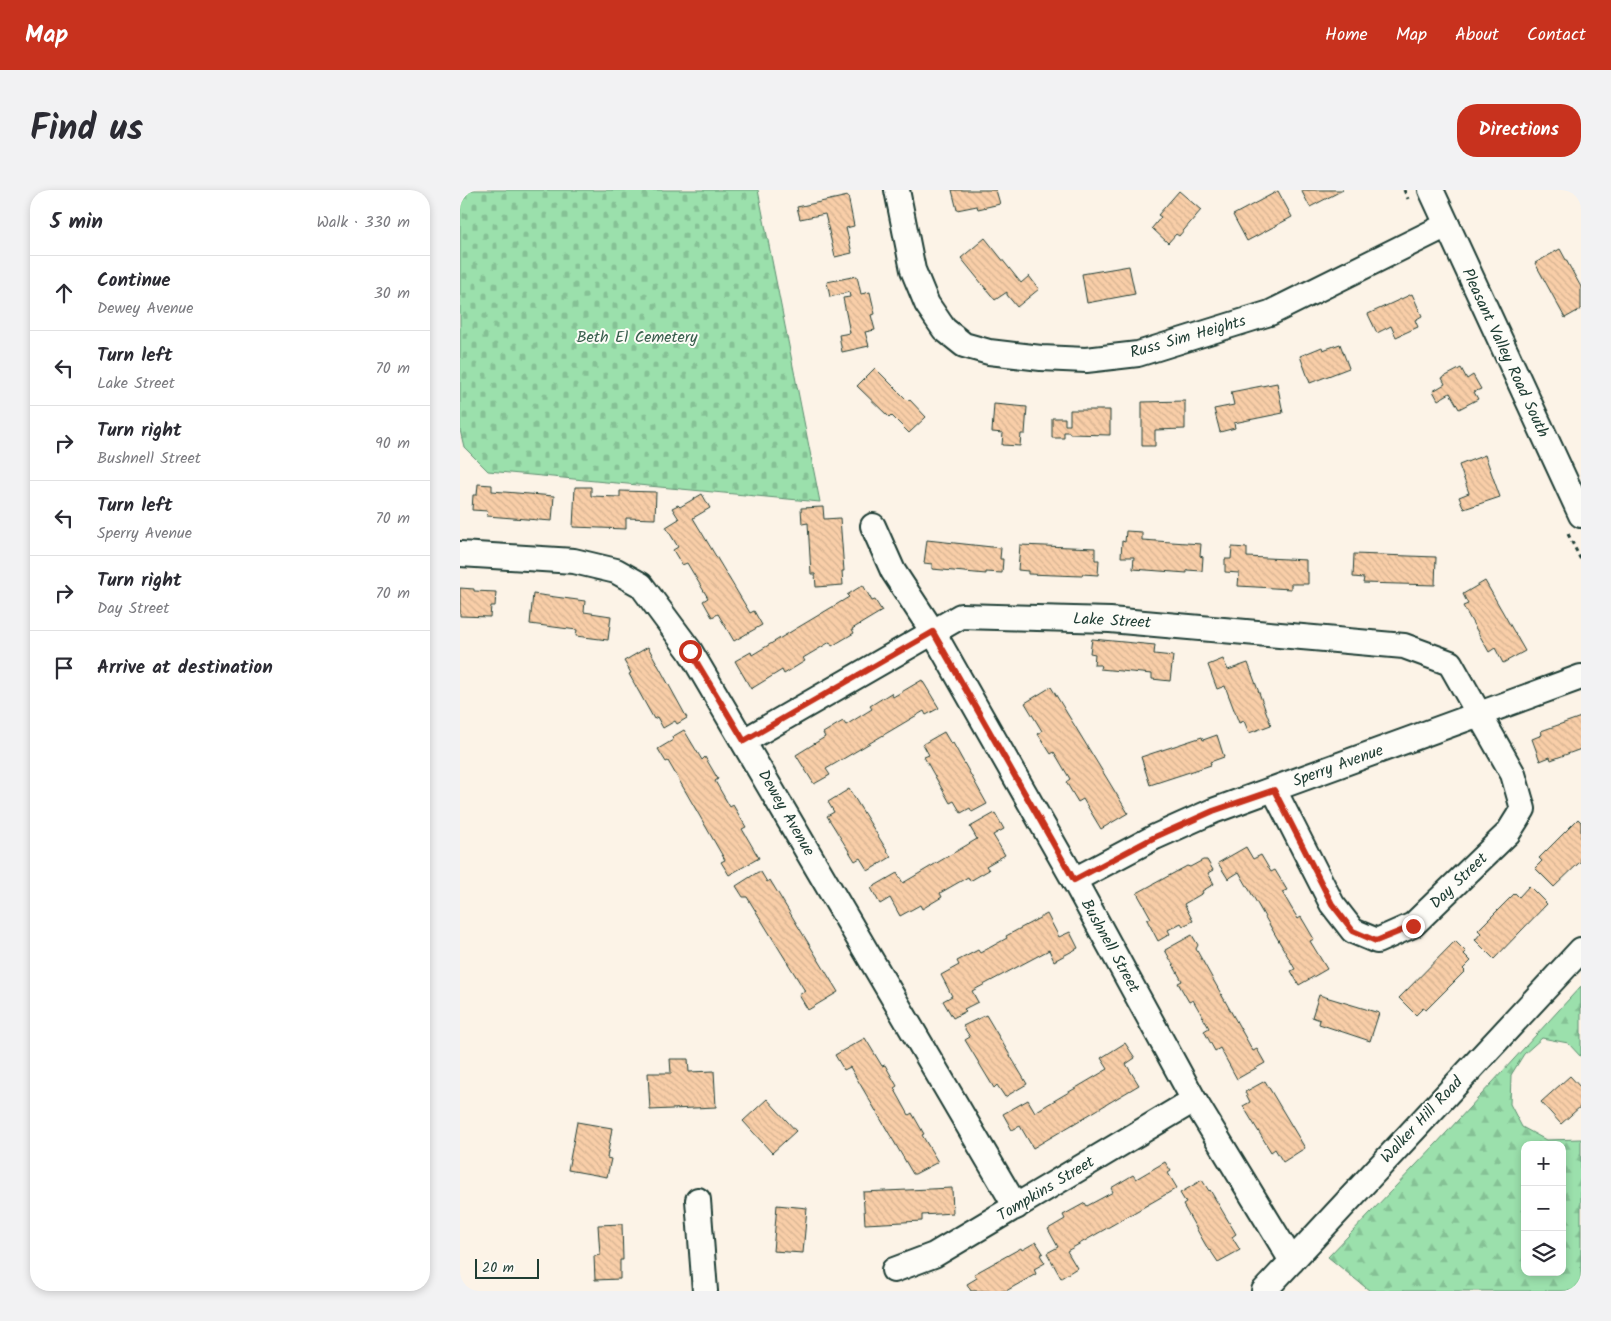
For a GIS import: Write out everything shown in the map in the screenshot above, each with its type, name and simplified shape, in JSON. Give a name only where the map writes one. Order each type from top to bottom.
[{"type":"street","name":"Russ Sim Heights","points":[[897,190],[914,270],[927,304],[944,329],[964,345],[989,352],[1042,358],[1086,360],[1138,354],[1270,313],[1446,225]]},
{"type":"street","name":"Pleasant Valley Road South","points":[[1431,190],[1581,515]]},
{"type":"street","name":"Bushnell Street","points":[[873,526],[893,571],[933,632],[1074,880],[1194,1100],[1292,1261]]},
{"type":"street","name":"Dewey Avenue","points":[[460,554],[574,561],[616,571],[641,585],[690,651],[1016,1207]]},
{"type":"street","name":"Lake Street","points":[[744,741],[961,616],[1110,620],[1404,646],[1450,663],[1479,714]]},
{"type":"street","name":"Sperry Avenue","points":[[1074,880],[1155,837],[1213,811],[1581,677]]},
{"type":"street","name":"Day Street","points":[[1274,790],[1332,904],[1353,931],[1376,941],[1413,926],[1508,833],[1523,809],[1513,774],[1479,714]]},
{"type":"street","name":"Walker Hill Road","points":[[1264,1291],[1581,950]]},
{"type":"street","name":"Tompkins Street","points":[[894,1270],[934,1255],[1194,1100]]},
{"type":"street","points":[[698,1200],[705,1291]]},
{"type":"green space","name":"Beth El Cemetery","points":[[460,190],[758,190],[820,502],[488,471],[464,447],[460,430]]},
{"type":"green space","points":[[1581,986],[1581,1057],[1568,1043],[1542,1038],[1524,1054],[1511,1075],[1510,1104],[1522,1127],[1546,1140],[1581,1139],[1581,1291],[1370,1291],[1328,1257],[1436,1144]]},
{"type":"building","points":[[952,190],[996,190],[1000,204],[978,209],[977,206],[957,210]]},
{"type":"building","points":[[1301,190],[1343,190],[1310,207]]},
{"type":"building","points":[[1179,191],[1201,210],[1179,236],[1176,234],[1168,243],[1152,228],[1161,217],[1158,215]]},
{"type":"building","points":[[1278,191],[1292,217],[1247,241],[1233,215]]},
{"type":"building","points":[[848,196],[854,226],[846,228],[852,253],[835,257],[825,214],[800,219],[797,207]]},
{"type":"building","points":[[985,238],[1021,283],[1029,276],[1039,289],[1017,307],[1007,295],[1007,292],[995,300],[961,258]]},
{"type":"building","points":[[1560,249],[1581,287],[1581,309],[1565,318],[1535,263]]},
{"type":"building","points":[[1129,266],[1135,294],[1087,303],[1082,274]]},
{"type":"building","points":[[857,276],[861,294],[870,292],[875,314],[871,315],[875,330],[865,332],[869,346],[842,352],[839,335],[850,333],[843,298],[850,297],[849,292],[830,297],[827,282]]},
{"type":"building","points":[[1412,294],[1422,316],[1415,320],[1418,327],[1396,337],[1391,326],[1377,333],[1368,314]]},
{"type":"building","points":[[1340,344],[1349,368],[1310,383],[1300,356],[1322,347],[1323,350]]},
{"type":"building","points":[[875,368],[926,417],[909,433],[891,415],[889,417],[857,386]]},
{"type":"building","points":[[1461,368],[1467,379],[1473,375],[1481,389],[1474,392],[1478,399],[1459,409],[1450,393],[1438,400],[1433,391],[1445,384],[1442,378]]},
{"type":"building","points":[[1277,383],[1283,413],[1234,423],[1235,428],[1220,432],[1214,409],[1234,405],[1231,392]]},
{"type":"building","points":[[1185,401],[1185,429],[1155,430],[1155,446],[1142,446],[1142,402]]},
{"type":"building","points":[[994,404],[1027,407],[1025,434],[1021,434],[1020,446],[1002,445],[1003,433],[992,432]]},
{"type":"building","points":[[1070,410],[1110,410],[1110,435],[1070,434],[1069,432],[1064,432],[1064,438],[1052,438],[1052,418],[1065,418],[1065,425],[1070,425]]},
{"type":"building","points":[[1485,455],[1500,497],[1464,509],[1459,497],[1469,493],[1459,465]]},
{"type":"building","points":[[478,484],[492,485],[492,491],[554,496],[552,521],[487,516],[488,511],[472,510],[473,495],[477,495]]},
{"type":"building","points":[[575,487],[591,487],[591,496],[620,497],[620,491],[656,492],[655,519],[626,518],[626,529],[573,527]]},
{"type":"building","points":[[702,494],[710,508],[693,518],[750,613],[754,611],[762,625],[734,641],[718,614],[712,617],[703,601],[708,598],[687,563],[682,565],[673,550],[678,547],[666,527],[679,519],[672,508],[678,505],[680,507]]},
{"type":"building","points":[[823,507],[824,519],[840,518],[844,571],[842,571],[843,585],[816,587],[815,574],[811,574],[808,523],[802,524],[801,508]]},
{"type":"building","points":[[1126,531],[1142,532],[1142,540],[1201,544],[1200,556],[1203,557],[1202,571],[1187,570],[1187,573],[1133,569],[1134,557],[1121,557],[1122,541],[1125,542]]},
{"type":"building","points":[[927,540],[1001,548],[1000,559],[1003,559],[1002,573],[986,572],[986,574],[932,569],[932,564],[924,563]]},
{"type":"building","points":[[1020,545],[1095,548],[1095,560],[1099,560],[1098,575],[1028,574],[1028,571],[1018,570]]},
{"type":"building","points":[[1232,547],[1247,548],[1247,557],[1306,560],[1308,584],[1291,584],[1291,589],[1238,586],[1239,573],[1225,572],[1225,559],[1231,559]]},
{"type":"building","points":[[1354,554],[1436,557],[1435,585],[1363,583],[1364,578],[1353,577]]},
{"type":"building","points":[[1485,581],[1525,651],[1503,663],[1495,648],[1489,652],[1463,606],[1468,604],[1463,594]]},
{"type":"building","points":[[863,585],[872,601],[875,600],[882,611],[852,629],[854,633],[832,646],[830,642],[803,658],[805,661],[784,674],[782,670],[751,689],[735,661],[751,652],[752,655],[849,597],[847,595]]},
{"type":"building","points":[[460,588],[496,592],[495,606],[491,606],[490,617],[460,616]]},
{"type":"building","points":[[533,594],[585,601],[584,612],[611,616],[608,640],[576,636],[577,630],[530,624]]},
{"type":"building","points":[[1092,639],[1155,645],[1154,654],[1173,656],[1170,681],[1152,679],[1152,674],[1100,669],[1101,665],[1094,665],[1095,654],[1090,653]]},
{"type":"building","points":[[648,647],[687,718],[677,724],[675,721],[663,728],[657,717],[654,719],[629,674],[631,673],[624,661]]},
{"type":"building","points":[[1223,659],[1228,670],[1248,663],[1271,725],[1249,733],[1244,721],[1239,723],[1225,686],[1217,689],[1208,665]]},
{"type":"building","points":[[922,680],[939,708],[926,715],[924,711],[826,769],[830,775],[814,784],[796,755],[825,737],[823,733],[843,721],[846,725],[872,709],[870,706],[891,693],[893,697]]},
{"type":"building","points":[[1051,687],[1128,813],[1101,829],[1083,799],[1078,802],[1066,782],[1070,779],[1054,752],[1051,754],[1038,734],[1042,731],[1025,703]]},
{"type":"building","points":[[1581,717],[1581,749],[1551,760],[1550,757],[1540,761],[1532,739],[1542,735],[1541,731]]},
{"type":"building","points":[[684,730],[702,760],[705,757],[718,779],[715,781],[730,807],[733,805],[746,827],[742,829],[759,858],[729,875],[721,862],[725,860],[668,761],[666,762],[658,749],[673,740],[672,737]]},
{"type":"building","points":[[944,732],[951,744],[953,743],[987,804],[972,812],[970,808],[961,813],[954,801],[950,803],[924,757],[929,755],[923,744]]},
{"type":"building","points":[[1217,735],[1224,757],[1210,762],[1211,765],[1150,785],[1141,757],[1202,737],[1203,740]]},
{"type":"building","points":[[849,789],[891,857],[868,871],[860,858],[855,861],[827,816],[834,812],[828,802]]},
{"type":"building","points":[[995,813],[1004,829],[993,835],[1005,855],[986,866],[989,870],[970,881],[968,877],[940,893],[942,897],[922,909],[920,905],[900,916],[890,898],[880,904],[871,888],[897,873],[903,883],[977,839],[970,827]]},
{"type":"building","points":[[1578,819],[1581,822],[1581,861],[1554,887],[1535,868],[1542,861],[1539,858]]},
{"type":"building","points":[[1246,847],[1253,859],[1261,855],[1271,872],[1275,870],[1287,890],[1282,892],[1298,919],[1301,917],[1314,939],[1310,941],[1327,969],[1299,985],[1291,971],[1295,969],[1239,872],[1228,879],[1218,863]]},
{"type":"building","points":[[1203,860],[1207,860],[1213,870],[1208,873],[1214,884],[1184,904],[1193,921],[1183,926],[1181,923],[1168,930],[1170,934],[1158,941],[1147,920],[1151,918],[1137,893],[1187,866],[1190,867]]},
{"type":"building","points":[[761,872],[767,882],[770,880],[838,992],[808,1010],[799,995],[805,991],[747,897],[743,897],[736,886]]},
{"type":"building","points":[[1529,886],[1547,904],[1494,959],[1475,940],[1481,933],[1478,930],[1515,893],[1519,897]]},
{"type":"building","points":[[1047,914],[1059,937],[1070,932],[1078,948],[1054,961],[1049,950],[972,991],[978,1002],[964,1009],[966,1011],[953,1018],[943,1001],[952,996],[941,975],[959,965],[957,961],[978,950],[980,953],[1007,938],[1006,936]]},
{"type":"building","points":[[1192,935],[1198,945],[1196,949],[1253,1051],[1257,1049],[1265,1063],[1237,1079],[1220,1048],[1215,1051],[1204,1031],[1209,1028],[1193,1000],[1189,1002],[1178,983],[1182,981],[1165,950]]},
{"type":"building","points":[[1455,941],[1466,952],[1464,954],[1471,961],[1463,969],[1465,971],[1426,1010],[1423,1008],[1416,1015],[1399,998]]},
{"type":"building","points":[[1319,995],[1379,1013],[1370,1041],[1319,1024],[1320,1020],[1312,1017]]},
{"type":"building","points":[[986,1015],[1027,1084],[1005,1097],[997,1085],[994,1088],[965,1040],[970,1037],[963,1026]]},
{"type":"building","points":[[865,1038],[882,1066],[885,1065],[897,1086],[894,1088],[909,1115],[912,1113],[938,1162],[915,1174],[913,1174],[850,1067],[844,1070],[835,1055]]},
{"type":"building","points":[[1125,1043],[1135,1058],[1126,1064],[1139,1085],[1033,1148],[1020,1126],[1012,1130],[1003,1114],[1028,1100],[1035,1112],[1108,1069],[1101,1058]]},
{"type":"building","points":[[670,1059],[688,1059],[689,1072],[714,1071],[716,1107],[650,1110],[648,1073],[671,1073]]},
{"type":"building","points":[[1570,1076],[1581,1088],[1581,1106],[1561,1124],[1541,1102]]},
{"type":"building","points":[[1265,1081],[1305,1148],[1283,1162],[1275,1149],[1271,1152],[1243,1106],[1250,1102],[1245,1092]]},
{"type":"building","points":[[767,1099],[796,1131],[772,1153],[743,1121]]},
{"type":"building","points":[[577,1122],[612,1128],[607,1158],[611,1159],[607,1177],[568,1170]]},
{"type":"building","points":[[1165,1162],[1171,1171],[1168,1173],[1177,1188],[1067,1251],[1077,1268],[1061,1278],[1047,1253],[1058,1247],[1048,1229],[1065,1219],[1063,1215],[1085,1203],[1087,1206],[1113,1192],[1111,1188],[1133,1175],[1136,1179]]},
{"type":"building","points":[[1202,1180],[1236,1234],[1232,1237],[1240,1250],[1218,1262],[1209,1251],[1183,1205],[1186,1203],[1180,1193]]},
{"type":"building","points":[[952,1188],[953,1213],[922,1215],[922,1221],[865,1224],[863,1192]]},
{"type":"building","points":[[777,1205],[807,1208],[803,1253],[773,1251]]},
{"type":"building","points":[[622,1224],[623,1260],[620,1260],[620,1279],[595,1280],[594,1256],[600,1255],[598,1225]]},
{"type":"building","points":[[1036,1242],[1043,1253],[1040,1255],[1045,1263],[1034,1269],[1036,1274],[1006,1291],[971,1291],[967,1284],[977,1278],[974,1274],[1021,1248],[1022,1250]]},
{"type":"route","points":[[690,651],[744,741],[933,632],[1074,880],[1155,837],[1213,811],[1274,790],[1332,904],[1353,931],[1376,941],[1413,926]]}]
